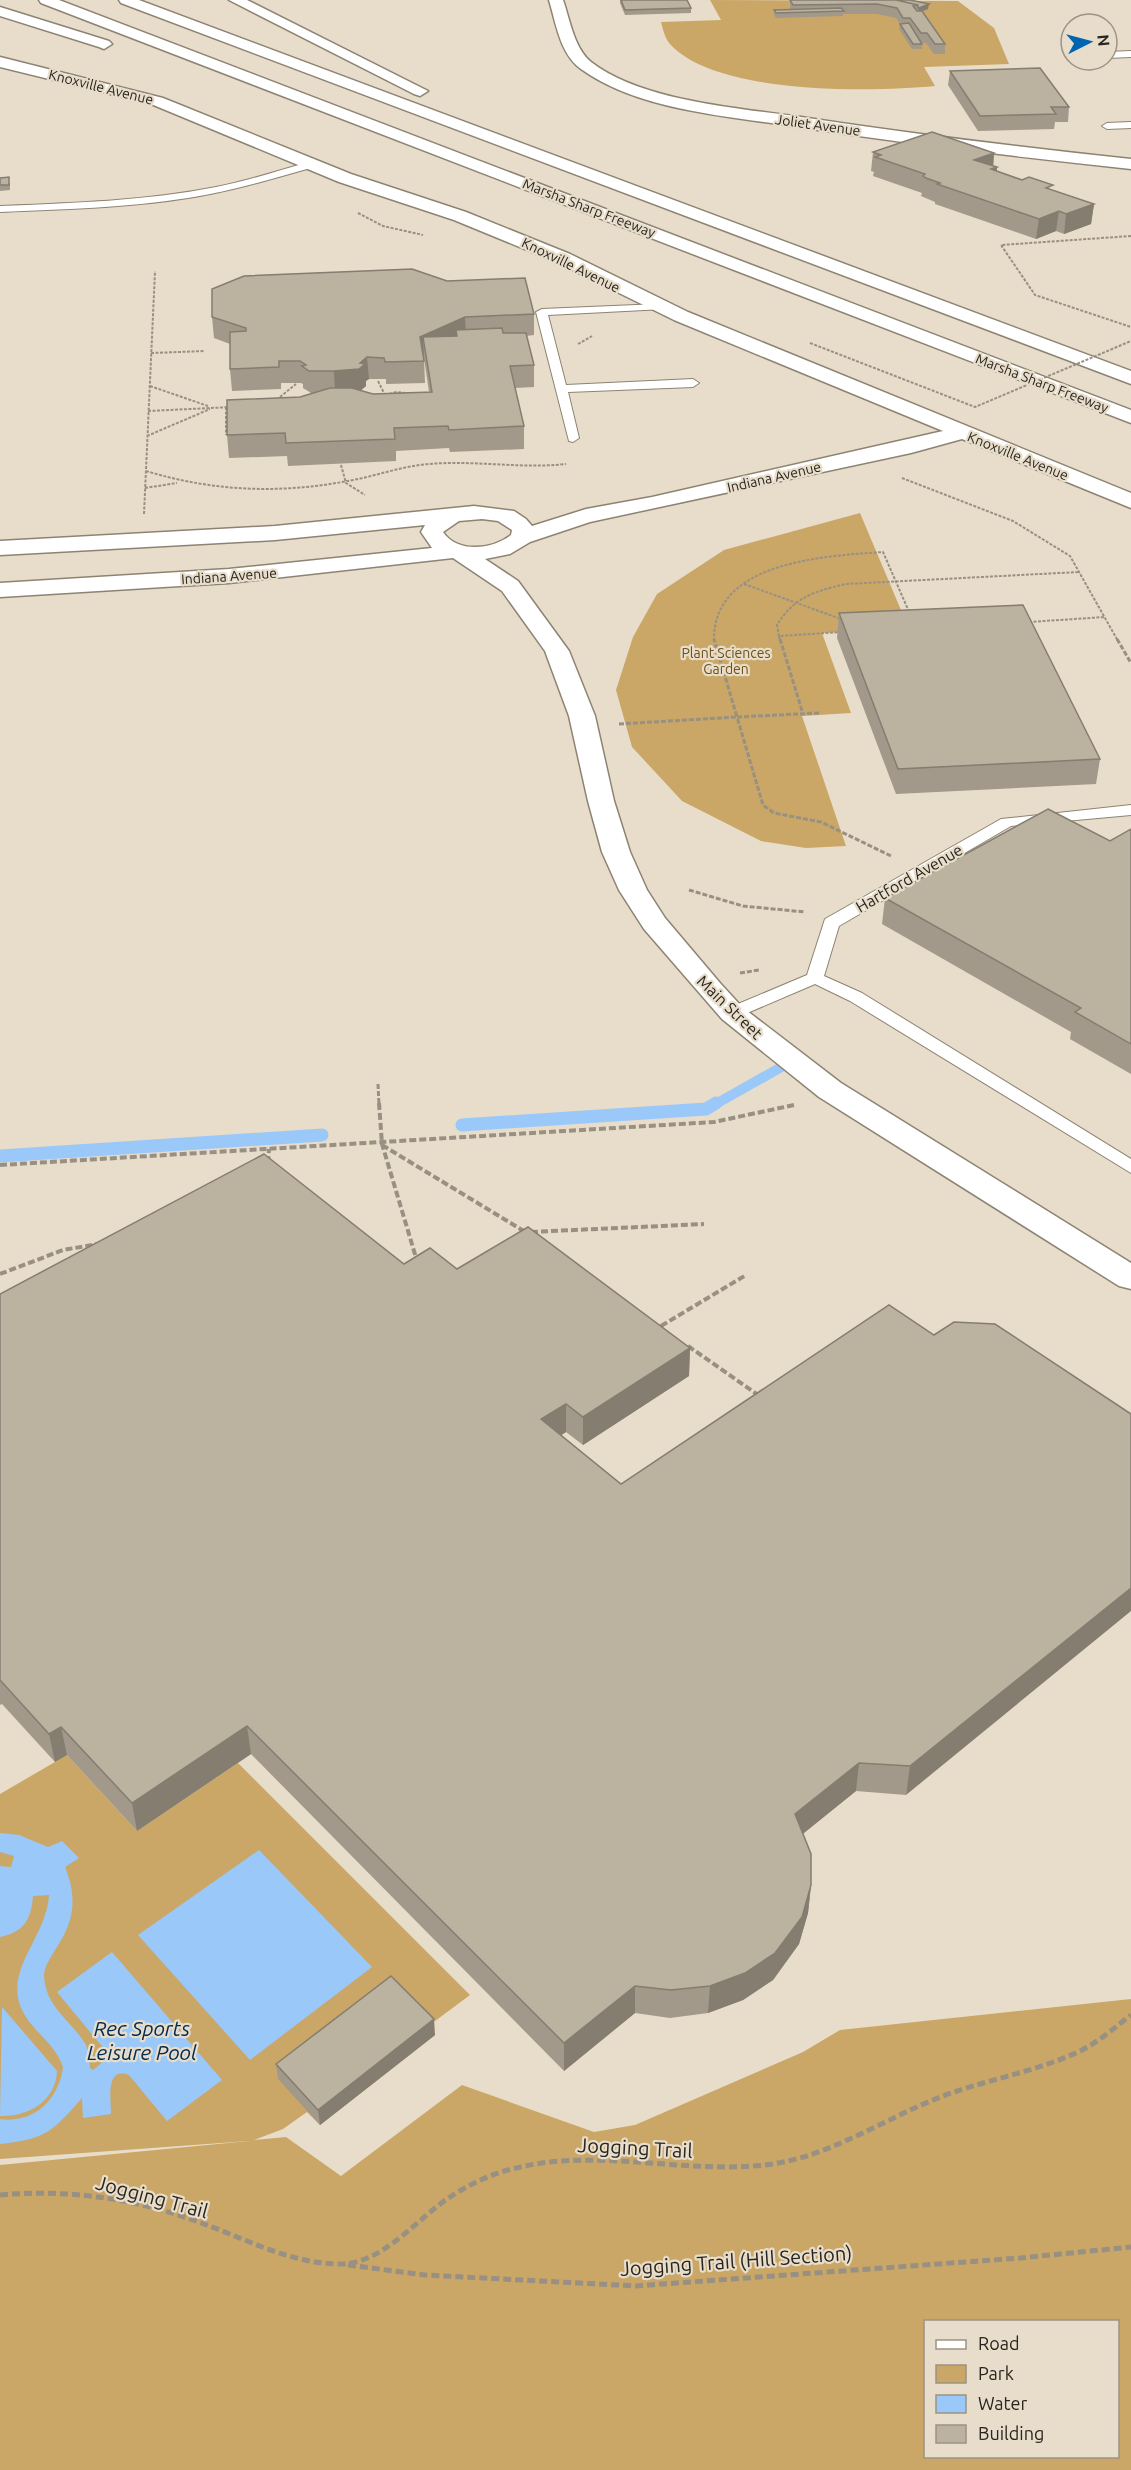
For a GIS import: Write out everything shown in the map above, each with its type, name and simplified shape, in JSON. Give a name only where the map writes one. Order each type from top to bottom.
[{"type":"main road","name":"Marsha Sharp Freeway","points":[[46,0],[452,154],[1131,417]]},
{"type":"main road","name":"Marsha Sharp Freeway","points":[[126,0],[1131,378]]},
{"type":"main road","points":[[236,0],[636,193]]},
{"type":"main road","name":"Joliet Avenue","points":[[556,0],[570,45],[584,64],[609,80],[650,95],[706,108],[949,145],[1131,164]]},
{"type":"main road","points":[[0,11],[124,50]]},
{"type":"main road","name":"Knoxville Avenue","points":[[0,62],[157,101],[310,165],[480,224],[563,258],[660,307],[1131,501]]},
{"type":"main road","points":[[169,65],[452,154]]},
{"type":"main road","name":"Indiana Avenue","points":[[0,590],[338,568],[457,551],[494,551],[586,516],[652,504],[941,440],[960,432]]},
{"type":"main road","points":[[493,513],[505,516],[524,530],[508,572],[510,586]]},
{"type":"main road","name":"Indiana Avenue","points":[[454,516],[493,513],[586,516]]},
{"type":"main road","points":[[0,548],[275,533],[454,516]]},
{"type":"main road","name":"Main Street","points":[[454,516],[443,520],[432,532],[441,545],[457,551],[510,586],[557,651],[582,716],[603,809],[616,852],[633,890],[681,957],[732,1013],[830,1090],[1131,1278]]},
{"type":"lane","points":[[1107,126],[1131,125]]},
{"type":"lane","points":[[0,209],[95,205],[190,195],[247,184],[310,165]]},
{"type":"lane","points":[[573,438],[542,312],[660,307]]},
{"type":"lane","points":[[561,390],[693,383]]},
{"type":"lane","name":"Hartford Avenue","points":[[815,978],[831,923],[1006,822],[1131,810]]},
{"type":"lane","points":[[732,1013],[815,978],[856,997],[1131,1167]]},
{"type":"path","points":[[1131,236],[1001,244],[1035,295],[1131,327]]},
{"type":"path","points":[[143,523],[155,271]]},
{"type":"path","points":[[810,343],[975,407],[1131,341]]},
{"type":"path","points":[[151,353],[205,351]]},
{"type":"path","points":[[378,381],[385,394]]},
{"type":"path","points":[[279,398],[296,384]]},
{"type":"path","points":[[150,386],[213,408]]},
{"type":"path","points":[[381,399],[385,394],[405,392],[418,398]]},
{"type":"path","points":[[254,403],[264,398],[279,398],[290,402]]},
{"type":"path","points":[[226,407],[226,435]]},
{"type":"path","points":[[148,411],[235,407]]},
{"type":"path","points":[[147,436],[213,408]]},
{"type":"path","points":[[146,471],[182,483],[222,489],[266,490],[346,482],[413,466],[438,463],[544,466],[573,463]]},
{"type":"path","points":[[341,465],[346,482],[369,497]]},
{"type":"path","points":[[893,475],[1034,532],[1055,543],[1070,556],[1131,663]]},
{"type":"path","points":[[145,488],[182,483]]},
{"type":"path","points":[[891,856],[877,847],[848,837],[821,822],[774,813],[763,805],[714,640],[714,627],[723,601],[743,584],[801,561],[883,552],[912,619]]},
{"type":"path","points":[[803,714],[778,636],[777,625],[788,607],[819,590],[846,584],[1079,572]]},
{"type":"path","points":[[743,584],[844,620]]},
{"type":"path","points":[[1019,622],[1105,617]]},
{"type":"path","points":[[778,636],[843,632]]},
{"type":"path","points":[[612,724],[819,713]]},
{"type":"path","points":[[689,890],[743,906],[811,912]]},
{"type":"path","points":[[378,1084],[382,1144],[419,1270]]},
{"type":"path","points":[[0,1165],[382,1144],[714,1122],[801,1103]]},
{"type":"path","points":[[382,1144],[536,1239]]},
{"type":"path","points":[[268,1173],[269,1149]]},
{"type":"path","points":[[526,1232],[704,1224]]},
{"type":"path","points":[[0,1274],[63,1250],[101,1244]]},
{"type":"path","points":[[661,1326],[746,1275]]},
{"type":"path","points":[[651,1320],[670,1333]]},
{"type":"path","points":[[679,1339],[761,1398]]},
{"type":"path","name":"Jogging Trail","points":[[0,2195],[58,2192],[98,2196],[191,2220],[291,2255],[344,2265],[363,2260],[456,2193],[501,2172],[543,2163],[587,2159],[719,2166],[768,2164],[786,2160],[826,2149],[935,2099],[1073,2054],[1108,2034],[1131,2015]]},
{"type":"path","name":"Jogging Trail (Hill Section)","points":[[344,2265],[425,2276],[636,2286],[735,2277],[1030,2258],[1131,2247]]},
{"type":"green space","points":[[710,0],[958,1],[994,28],[1009,64],[924,67],[935,86],[907,88],[835,89],[757,81],[722,73],[692,61],[667,39],[661,22],[721,20]]},
{"type":"green space","name":"Plant Sciences Garden","points":[[860,513],[909,629],[822,633],[851,713],[802,716],[846,846],[806,848],[761,841],[682,801],[632,747],[616,690],[633,637],[657,594],[724,550]]},
{"type":"green space","points":[[67,1755],[137,1831],[238,1763],[470,1995],[427,2027],[435,2035],[320,2125],[307,2112],[283,2129],[254,2140],[286,2137],[341,2176],[462,2085],[594,2132],[635,2125],[803,2052],[840,2030],[1131,1999],[1131,2470],[0,2470],[0,2165],[249,2141],[0,2159],[0,1794]]},
{"type":"water","name":"Rec Sports Leisure Pool","points":[[0,1833],[19,1835],[48,1847],[62,1841],[79,1858],[65,1867],[72,1890],[72,1910],[66,1930],[48,1962],[44,1975],[45,1986],[54,2005],[86,2045],[90,2068],[93,2070],[110,2056],[57,1992],[112,1952],[222,2080],[167,2121],[129,2075],[121,2073],[116,2075],[111,2086],[111,2114],[83,2118],[82,2098],[63,2119],[47,2132],[28,2139],[0,2144],[0,2119],[12,2120],[24,2117],[43,2107],[61,2079],[63,2067],[55,2051],[26,2017],[18,1995],[18,1981],[22,1967],[41,1925],[49,1895],[33,1896],[25,1924],[15,1932],[0,1937],[0,1866],[11,1867],[14,1856],[0,1852]]},
{"type":"water","points":[[259,1850],[372,1967],[250,2060],[138,1935]]},
{"type":"water","points":[[2,2007],[57,2071],[52,2091],[46,2099],[30,2110],[10,2116],[0,2116]]},
{"type":"building","points":[[621,0],[687,0],[691,8],[625,10]]},
{"type":"building","points":[[790,0],[896,0],[918,5],[913,6],[917,11],[922,11],[945,44],[935,44],[927,33],[921,33],[910,18],[903,18],[897,8],[877,4],[793,5]]},
{"type":"building","points":[[896,0],[929,4],[918,8],[918,5]]},
{"type":"building","points":[[841,8],[844,11],[776,13],[774,10]]},
{"type":"building","points":[[909,23],[922,44],[913,44],[900,24]]},
{"type":"building","points":[[1040,68],[1069,107],[1051,107],[1056,114],[980,116],[950,71]]},
{"type":"building","points":[[932,132],[994,153],[974,160],[997,167],[991,169],[1022,180],[1029,177],[1053,185],[1046,188],[1094,204],[1066,214],[1059,211],[1039,219],[937,184],[940,183],[926,178],[923,176],[925,174],[875,157],[881,155],[873,152]]},
{"type":"building","points":[[9,177],[9,185],[0,185],[0,178]]},
{"type":"building","points":[[412,269],[447,281],[525,278],[534,314],[465,317],[420,337],[424,361],[385,362],[384,358],[367,357],[360,363],[365,364],[359,369],[309,371],[302,366],[306,365],[300,361],[279,361],[279,367],[230,369],[230,332],[246,331],[246,328],[212,317],[212,289],[244,276]]},
{"type":"building","points":[[502,328],[503,333],[526,333],[534,365],[510,366],[524,426],[449,430],[448,426],[394,428],[395,439],[286,443],[285,433],[227,435],[227,400],[300,397],[330,388],[352,388],[373,394],[432,392],[423,337],[457,336],[456,330]]},
{"type":"building","points":[[1023,605],[1100,759],[898,769],[839,613]]},
{"type":"building","points":[[1048,809],[1110,841],[1131,829],[1131,1044],[1075,1012],[1081,1008],[885,898]]},
{"type":"building","points":[[264,1154],[404,1264],[430,1248],[457,1269],[528,1227],[690,1348],[583,1417],[566,1404],[541,1419],[621,1484],[889,1305],[934,1335],[954,1322],[995,1324],[1131,1414],[1131,1588],[910,1766],[859,1763],[795,1814],[811,1854],[811,1885],[802,1917],[775,1953],[745,1973],[710,1986],[671,1990],[635,1986],[564,2043],[247,1726],[132,1803],[61,1727],[49,1734],[0,1680],[0,1294]]},
{"type":"building","points":[[391,1976],[434,2019],[318,2110],[276,2064]]},
{"type":"waterway","points":[[714,1105],[792,1061]]},
{"type":"waterway","points":[[462,1125],[706,1109],[716,1103]]},
{"type":"waterway","points":[[0,1156],[322,1135]]}]
